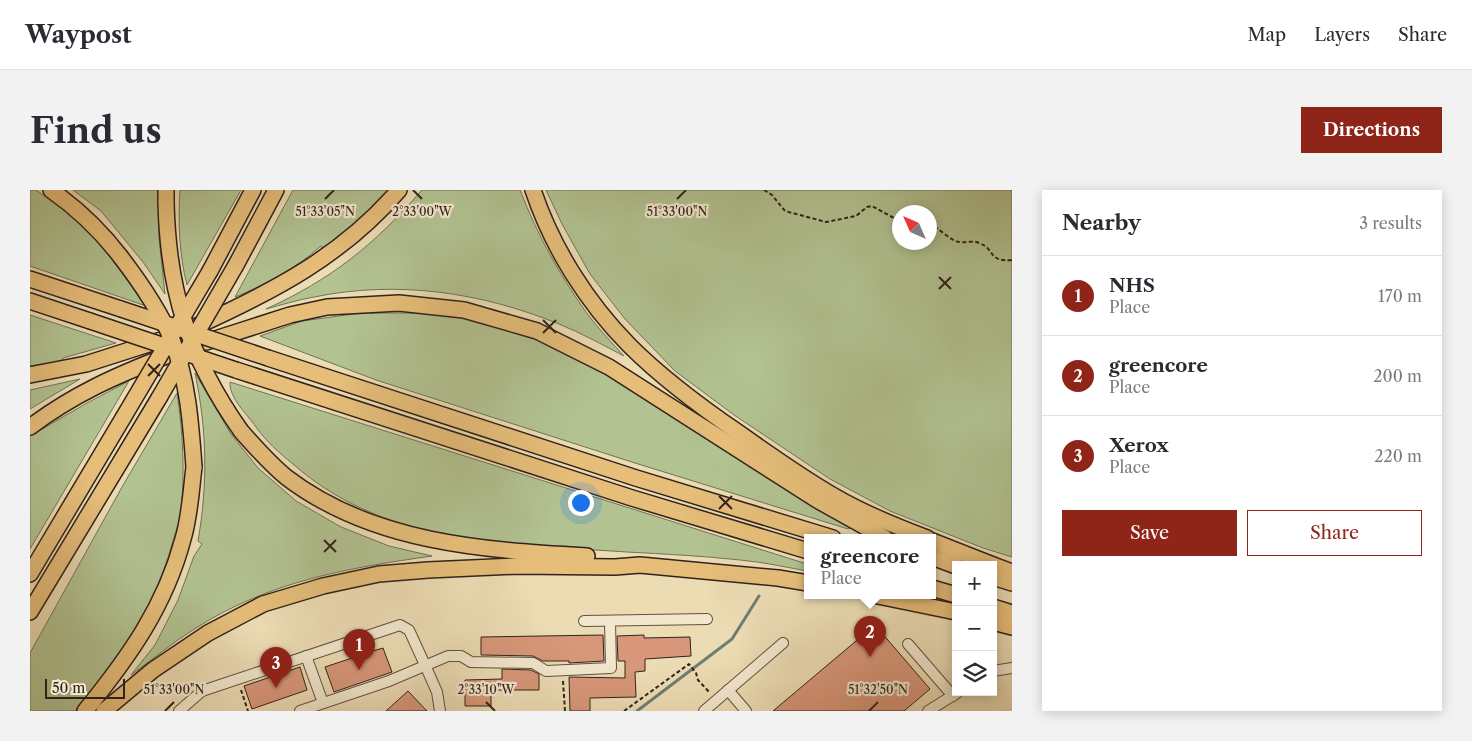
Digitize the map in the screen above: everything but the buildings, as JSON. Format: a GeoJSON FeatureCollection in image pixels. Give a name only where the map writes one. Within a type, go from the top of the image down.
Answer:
{"type":"FeatureCollection","features":[{"type":"Feature","properties":{"kind":"highway"},"geometry":{"type":"LineString","coordinates":[[51,190],[71,204],[101,231],[146,291],[172,340],[187,397],[191,421],[194,467],[190,506],[184,539],[173,573],[152,618],[136,645],[85,711]]}},
{"type":"Feature","properties":{"kind":"highway"},"geometry":{"type":"LineString","coordinates":[[30,574],[210,271],[253,190]]}},
{"type":"Feature","properties":{"kind":"highway"},"geometry":{"type":"LineString","coordinates":[[30,612],[159,398],[236,265],[276,190]]}},
{"type":"Feature","properties":{"kind":"highway"},"geometry":{"type":"LineString","coordinates":[[30,374],[86,364],[176,335],[255,300],[331,253],[379,212],[399,190]]}},
{"type":"Feature","properties":{"kind":"highway"},"geometry":{"type":"LineString","coordinates":[[533,190],[539,209],[563,258],[593,303],[630,346],[694,402],[768,454],[835,496],[895,526],[916,534]]}},
{"type":"Feature","properties":{"kind":"highway"},"geometry":{"type":"LineString","coordinates":[[166,196],[169,256],[174,284],[188,333],[222,404],[241,431],[263,456],[286,476],[316,498],[352,516],[402,533],[456,545],[507,551],[615,558],[640,565]]}},
{"type":"Feature","properties":{"kind":"highway"},"geometry":{"type":"LineString","coordinates":[[30,279],[626,475],[821,534]]}},
{"type":"Feature","properties":{"kind":"highway"},"geometry":{"type":"LineString","coordinates":[[30,301],[236,370],[632,498],[804,549]]}},
{"type":"Feature","properties":{"kind":"highway"},"geometry":{"type":"LineString","coordinates":[[30,427],[57,407],[110,379],[181,350],[290,315],[327,307],[399,303],[464,310],[537,331],[609,367],[817,500],[879,534]]}},
{"type":"Feature","properties":{"kind":"highway"},"geometry":{"type":"LineString","coordinates":[[848,517],[894,534]]}},
{"type":"Feature","properties":{"kind":"highway"},"geometry":{"type":"LineString","coordinates":[[936,543],[981,561]]}},
{"type":"Feature","properties":{"kind":"highway"},"geometry":{"type":"LineString","coordinates":[[936,549],[973,561]]}},
{"type":"Feature","properties":{"kind":"highway"},"geometry":{"type":"LineString","coordinates":[[936,558],[952,564]]}},
{"type":"Feature","properties":{"kind":"highway"},"geometry":{"type":"LineString","coordinates":[[104,711],[153,670],[208,633],[263,604],[323,586],[379,574],[518,566],[615,567],[640,565],[778,578],[804,582]]}},
{"type":"Feature","properties":{"kind":"highway"},"geometry":{"type":"LineString","coordinates":[[997,567],[1012,572]]}},
{"type":"Feature","properties":{"kind":"highway"},"geometry":{"type":"LineString","coordinates":[[936,569],[952,574]]}},
{"type":"Feature","properties":{"kind":"highway"},"geometry":{"type":"LineString","coordinates":[[997,578],[1012,583]]}},
{"type":"Feature","properties":{"kind":"highway"},"geometry":{"type":"LineString","coordinates":[[997,587],[1012,591]]}},
{"type":"Feature","properties":{"kind":"highway"},"geometry":{"type":"LineString","coordinates":[[936,589],[952,594]]}},
{"type":"Feature","properties":{"kind":"highway"},"geometry":{"type":"LineString","coordinates":[[893,599],[952,611]]}},
{"type":"Feature","properties":{"kind":"highway"},"geometry":{"type":"LineString","coordinates":[[997,608],[1012,612]]}},
{"type":"Feature","properties":{"kind":"highway"},"geometry":{"type":"LineString","coordinates":[[997,623],[1012,627]]}},
{"type":"Feature","properties":{"kind":"lane"},"geometry":{"type":"LineString","coordinates":[[584,621],[707,620]]}},
{"type":"Feature","properties":{"kind":"lane"},"geometry":{"type":"LineString","coordinates":[[300,711],[389,682],[448,656],[461,656],[471,662],[533,663],[546,671],[611,668],[610,621]]}},
{"type":"Feature","properties":{"kind":"lane"},"geometry":{"type":"LineString","coordinates":[[179,711],[202,691],[400,625],[409,630],[437,692],[440,711]]}},
{"type":"Feature","properties":{"kind":"lane"},"geometry":{"type":"LineString","coordinates":[[704,711],[784,643]]}},
{"type":"Feature","properties":{"kind":"lane"},"geometry":{"type":"LineString","coordinates":[[908,644],[952,690]]}},
{"type":"Feature","properties":{"kind":"lane"},"geometry":{"type":"LineString","coordinates":[[306,656],[323,703]]}},
{"type":"Feature","properties":{"kind":"lane"},"geometry":{"type":"LineString","coordinates":[[997,670],[1012,668]]}},
{"type":"Feature","properties":{"kind":"lane"},"geometry":{"type":"LineString","coordinates":[[728,690],[746,711]]}},
{"type":"Feature","properties":{"kind":"lane"},"geometry":{"type":"LineString","coordinates":[[928,711],[953,696]]}},
{"type":"Feature","properties":{"kind":"path"},"geometry":{"type":"LineString","coordinates":[[764,190],[772,195],[785,211],[826,222],[856,216],[867,207],[872,206],[892,217]]}},
{"type":"Feature","properties":{"kind":"path"},"geometry":{"type":"LineString","coordinates":[[937,227],[958,242],[979,243],[996,259],[1003,261],[1012,260]]}},
{"type":"Feature","properties":{"kind":"path"},"geometry":{"type":"LineString","coordinates":[[624,711],[689,664],[696,673],[698,680],[716,700]]}},
{"type":"Feature","properties":{"kind":"path"},"geometry":{"type":"LineString","coordinates":[[563,670],[565,711]]}},
{"type":"Feature","properties":{"kind":"path"},"geometry":{"type":"LineString","coordinates":[[237,679],[248,711]]}},
{"type":"Feature","properties":{"kind":"green space"},"geometry":{"type":"Polygon","coordinates":[[[30,190],[39,192],[69,214],[97,239],[146,306],[30,266],[30,190]]]}},
{"type":"Feature","properties":{"kind":"green space"},"geometry":{"type":"Polygon","coordinates":[[[73,190],[159,190],[159,238],[165,294],[143,262],[101,211],[73,190]]]}},
{"type":"Feature","properties":{"kind":"green space"},"geometry":{"type":"Polygon","coordinates":[[[180,190],[241,190],[187,285],[182,262],[180,238],[180,190]]]}},
{"type":"Feature","properties":{"kind":"green space"},"geometry":{"type":"Polygon","coordinates":[[[293,190],[391,190],[371,211],[323,251],[321,246],[301,262],[280,275],[235,297],[293,190]]]}},
{"type":"Feature","properties":{"kind":"green space"},"geometry":{"type":"Polygon","coordinates":[[[422,190],[520,190],[541,238],[576,298],[590,318],[624,356],[592,339],[529,313],[469,297],[438,292],[377,290],[345,292],[308,298],[266,309],[290,298],[332,273],[351,259],[387,228],[422,190]]]}},
{"type":"Feature","properties":{"kind":"green space"},"geometry":{"type":"Polygon","coordinates":[[[546,190],[1012,190],[1012,557],[983,548],[890,511],[830,479],[734,415],[675,371],[625,319],[590,274],[562,224],[546,190]]]}},
{"type":"Feature","properties":{"kind":"green space"},"geometry":{"type":"Polygon","coordinates":[[[361,313],[417,313],[478,320],[518,331],[566,350],[637,389],[853,527],[848,529],[376,380],[260,336],[302,321],[361,313]]]}},
{"type":"Feature","properties":{"kind":"green space"},"geometry":{"type":"Polygon","coordinates":[[[30,315],[116,343],[63,358],[62,361],[30,366],[30,315]]]}},
{"type":"Feature","properties":{"kind":"green space"},"geometry":{"type":"Polygon","coordinates":[[[195,373],[231,434],[258,468],[296,501],[341,527],[389,546],[432,556],[370,566],[310,579],[252,599],[196,628],[131,675],[155,645],[178,600],[194,556],[202,544],[198,541],[205,477],[205,457],[202,415],[195,373]]]}},
{"type":"Feature","properties":{"kind":"green space"},"geometry":{"type":"Polygon","coordinates":[[[80,379],[30,409],[30,390],[80,379]]]}},
{"type":"Feature","properties":{"kind":"green space"},"geometry":{"type":"Polygon","coordinates":[[[129,381],[30,549],[30,436],[129,381]]]}},
{"type":"Feature","properties":{"kind":"green space"},"geometry":{"type":"Polygon","coordinates":[[[230,382],[804,563],[804,570],[757,562],[684,555],[494,542],[451,536],[409,526],[368,511],[329,491],[288,460],[273,447],[239,406],[230,388],[230,382]]]}},
{"type":"Feature","properties":{"kind":"green space"},"geometry":{"type":"Polygon","coordinates":[[[177,393],[183,452],[181,511],[178,526],[156,588],[120,652],[75,711],[30,711],[30,653],[122,487],[177,393]]]}},
{"type":"Feature","properties":{"kind":"waterway"},"geometry":{"type":"LineString","coordinates":[[637,711],[732,639],[759,596]]}},
{"type":"Feature","properties":{"kind":"place","name":"greencore"},"geometry":{"type":"Point","coordinates":[870,657]}},
{"type":"Feature","properties":{"kind":"place","name":"NHS"},"geometry":{"type":"Point","coordinates":[359,670]}},
{"type":"Feature","properties":{"kind":"place","name":"Xerox"},"geometry":{"type":"Point","coordinates":[276,688]}}]}
